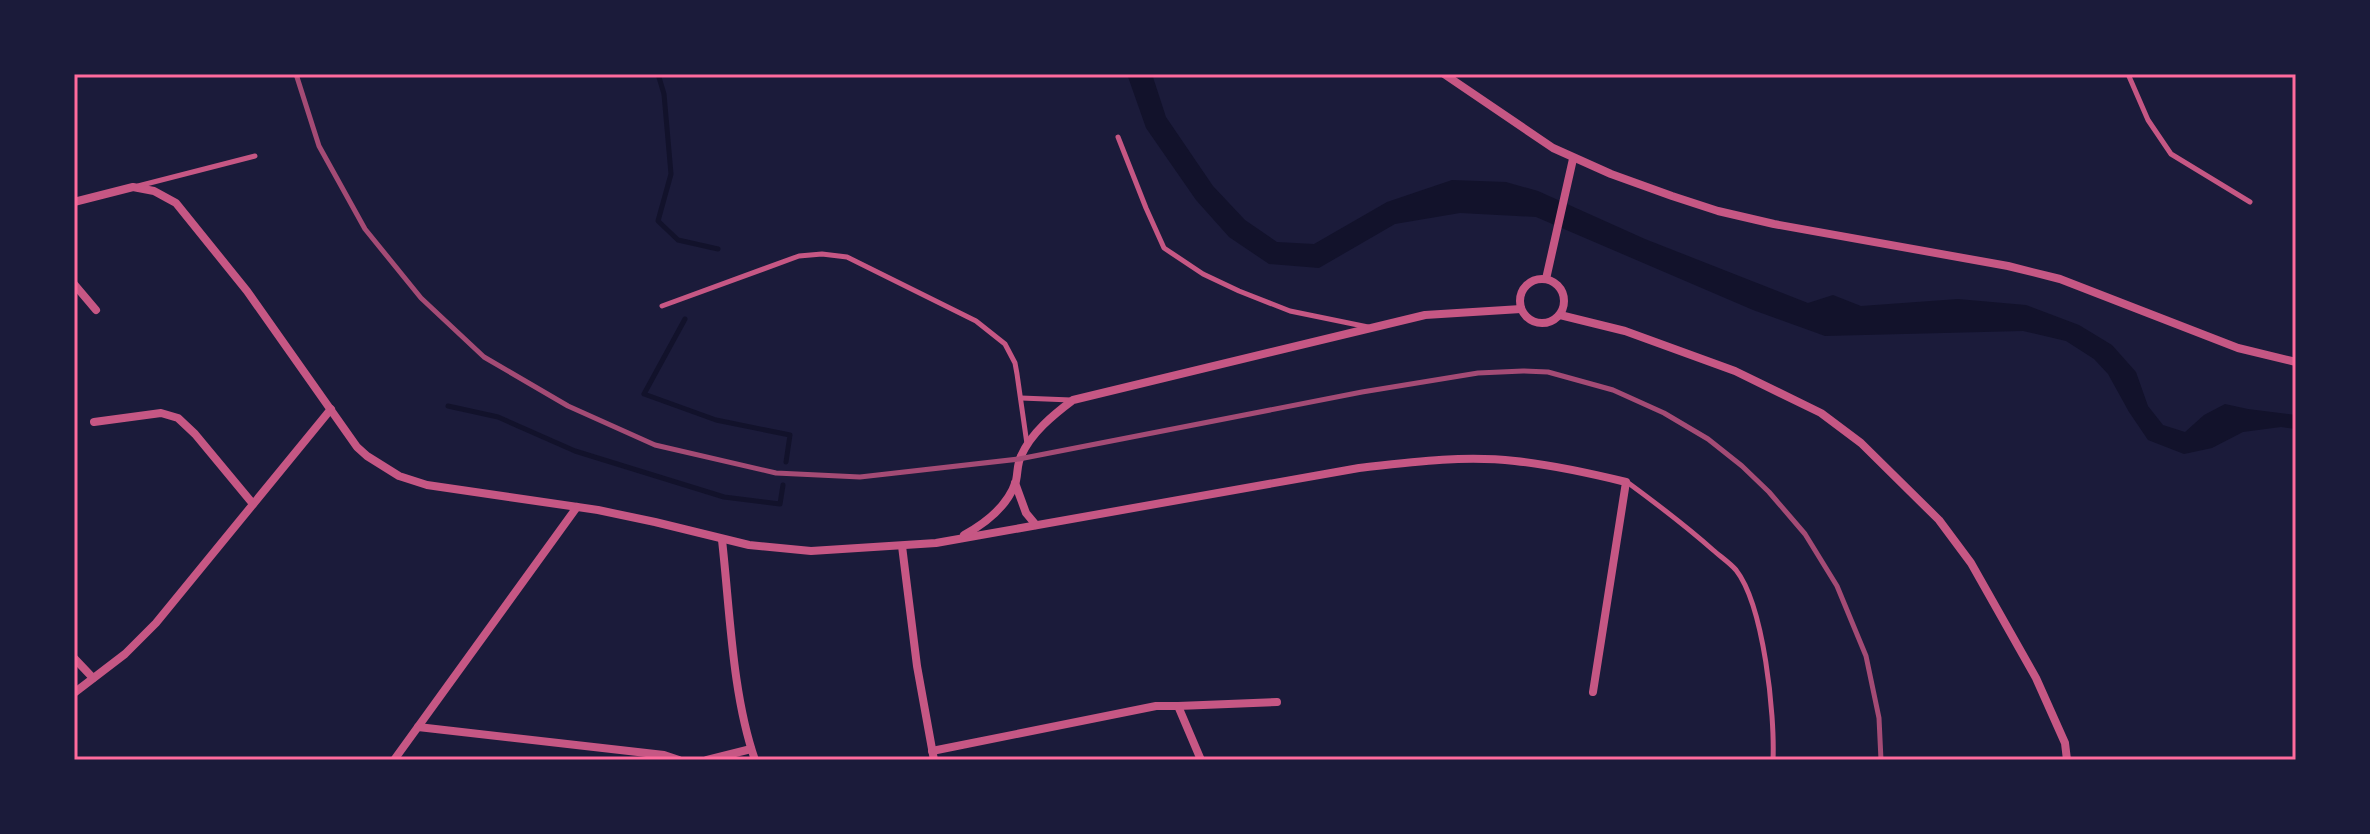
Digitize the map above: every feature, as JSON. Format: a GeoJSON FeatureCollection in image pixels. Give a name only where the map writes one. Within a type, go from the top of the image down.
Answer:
{"type":"FeatureCollection","features":[{"type":"Feature","properties":{"kind":"street"},"geometry":{"type":"LineString","coordinates":[[1448,75],[1553,148],[1573,159],[1660,192],[1746,218],[2008,266],[2060,279],[2238,348],[2296,362]]}},
{"type":"Feature","properties":{"kind":"street"},"geometry":{"type":"LineString","coordinates":[[1546,279],[1573,159]]}},
{"type":"Feature","properties":{"kind":"street"},"geometry":{"type":"LineString","coordinates":[[74,202],[133,187],[165,196],[187,215],[272,325],[357,447],[399,476],[427,485],[655,522],[722,540],[811,551],[902,546],[1359,468],[1422,461],[1514,461],[1626,482],[1593,692]]}},
{"type":"Feature","properties":{"kind":"street"},"geometry":{"type":"LineString","coordinates":[[1546,279],[1555,282],[1561,289],[1564,307],[1553,321],[1534,323],[1526,317],[1519,300],[1528,283],[1546,279]]}},
{"type":"Feature","properties":{"kind":"street"},"geometry":{"type":"LineString","coordinates":[[74,284],[96,310]]}},
{"type":"Feature","properties":{"kind":"street"},"geometry":{"type":"LineString","coordinates":[[960,538],[983,524],[1002,505],[1015,482],[1019,459],[1027,445],[1051,417],[1073,400],[1425,315],[1521,309]]}},
{"type":"Feature","properties":{"kind":"street"},"geometry":{"type":"LineString","coordinates":[[1560,315],[1625,331],[1735,371],[1810,407],[1861,443],[1939,520],[1971,563],[2036,678],[2065,743],[2067,760]]}},
{"type":"Feature","properties":{"kind":"street"},"geometry":{"type":"LineString","coordinates":[[74,693],[125,654],[156,623],[331,409]]}},
{"type":"Feature","properties":{"kind":"street"},"geometry":{"type":"LineString","coordinates":[[94,422],[161,413],[178,418],[253,504]]}},
{"type":"Feature","properties":{"kind":"street"},"geometry":{"type":"LineString","coordinates":[[1015,482],[1026,513],[1036,525]]}},
{"type":"Feature","properties":{"kind":"street"},"geometry":{"type":"LineString","coordinates":[[394,760],[577,507]]}},
{"type":"Feature","properties":{"kind":"street"},"geometry":{"type":"LineString","coordinates":[[722,540],[740,694],[755,760]]}},
{"type":"Feature","properties":{"kind":"street"},"geometry":{"type":"LineString","coordinates":[[902,546],[917,666],[933,755],[1156,706],[1277,702]]}},
{"type":"Feature","properties":{"kind":"street"},"geometry":{"type":"LineString","coordinates":[[74,658],[93,678]]}},
{"type":"Feature","properties":{"kind":"street"},"geometry":{"type":"LineString","coordinates":[[1178,706],[1201,760]]}},
{"type":"Feature","properties":{"kind":"street"},"geometry":{"type":"LineString","coordinates":[[418,727],[664,755],[679,760]]}},
{"type":"Feature","properties":{"kind":"street"},"geometry":{"type":"LineString","coordinates":[[707,760],[751,749]]}},
{"type":"Feature","properties":{"kind":"lane"},"geometry":{"type":"LineString","coordinates":[[2128,74],[2148,120],[2171,154],[2250,202]]}},
{"type":"Feature","properties":{"kind":"lane"},"geometry":{"type":"LineString","coordinates":[[1118,137],[1164,248],[1203,274],[1290,311],[1373,328]]}},
{"type":"Feature","properties":{"kind":"lane"},"geometry":{"type":"LineString","coordinates":[[133,187],[255,156]]}},
{"type":"Feature","properties":{"kind":"lane"},"geometry":{"type":"LineString","coordinates":[[662,306],[790,259],[822,254],[847,257],[987,327],[1005,344],[1015,363],[1027,445]]}},
{"type":"Feature","properties":{"kind":"lane"},"geometry":{"type":"LineString","coordinates":[[1021,398],[1073,400]]}},
{"type":"Feature","properties":{"kind":"lane"},"geometry":{"type":"LineString","coordinates":[[1626,482],[1683,523],[1736,570],[1748,593],[1763,652],[1774,728],[1773,760]]}},
{"type":"Feature","properties":{"kind":"shaded area"},"geometry":{"type":"Polygon","coordinates":[[[1127,74],[1152,74],[1166,117],[1213,186],[1245,220],[1277,242],[1314,244],[1387,202],[1452,180],[1506,182],[1538,191],[1645,239],[1808,303],[1833,295],[1861,306],[1958,299],[2026,305],[2079,325],[2112,345],[2136,372],[2148,406],[2163,425],[2185,432],[2204,415],[2225,404],[2296,415],[2296,429],[2281,427],[2243,432],[2212,448],[2184,454],[2148,440],[2108,374],[2094,359],[2066,341],[2023,331],[1825,336],[1753,310],[1536,217],[1460,213],[1395,224],[1319,268],[1269,264],[1229,237],[1196,200],[1146,128],[1127,74]]]}},
{"type":"Feature","properties":{"kind":"waterway"},"geometry":{"type":"LineString","coordinates":[[658,74],[664,94],[671,174],[658,221],[678,240],[718,249]]}},
{"type":"Feature","properties":{"kind":"waterway"},"geometry":{"type":"LineString","coordinates":[[685,319],[644,394],[716,420],[790,435],[786,462]]}},
{"type":"Feature","properties":{"kind":"waterway"},"geometry":{"type":"LineString","coordinates":[[448,406],[498,417],[575,451],[724,497],[780,504],[783,485]]}},
{"type":"Feature","properties":{"kind":"railway"},"geometry":{"type":"LineString","coordinates":[[296,74],[319,146],[365,229],[421,298],[484,357],[568,406],[655,445],[776,473],[860,477],[1019,459],[1362,392],[1478,373],[1548,372],[1613,390],[1664,413],[1708,439],[1769,492],[1805,534],[1837,586],[1866,656],[1879,718],[1881,760]]}}]}
